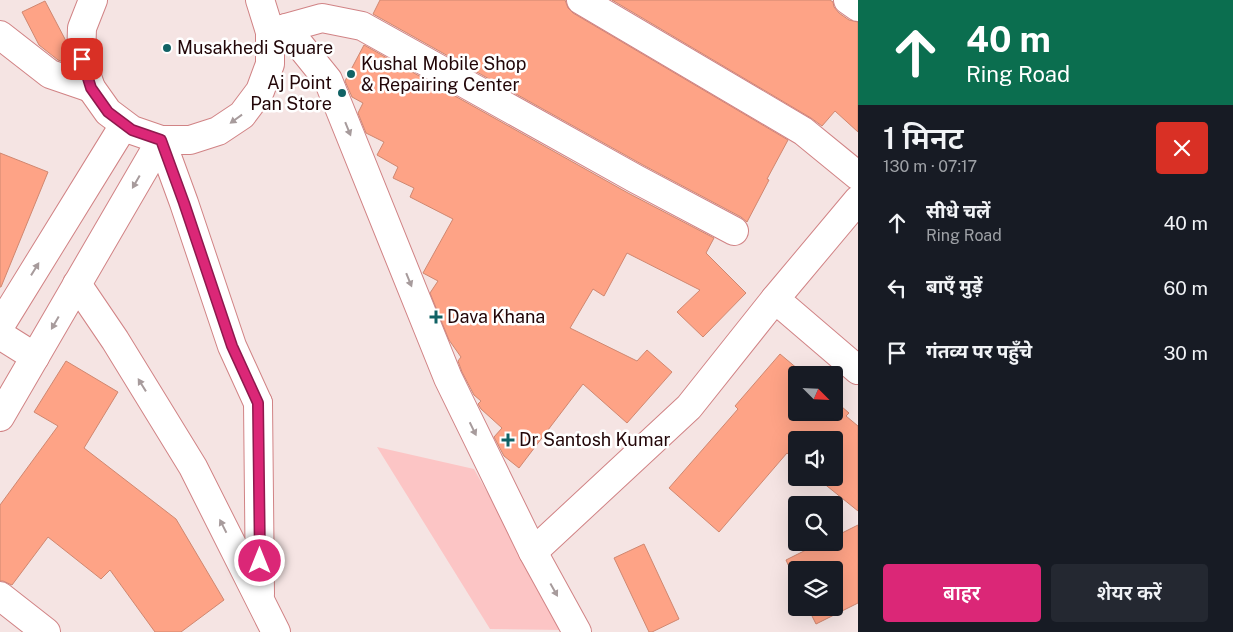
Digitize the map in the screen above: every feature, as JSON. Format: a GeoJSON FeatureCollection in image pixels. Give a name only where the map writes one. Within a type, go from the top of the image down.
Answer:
{"type":"FeatureCollection","features":[{"type":"Feature","properties":{"kind":"street"},"geometry":{"type":"LineString","coordinates":[[92,0],[82,28],[82,59],[91,88],[108,112],[132,130],[161,140],[190,140],[218,131],[242,115],[260,91],[270,64],[278,30]]}},
{"type":"Feature","properties":{"kind":"street"},"geometry":{"type":"LineString","coordinates":[[260,0],[278,30],[328,80],[448,378],[533,552],[577,632]]}},
{"type":"Feature","properties":{"kind":"street"},"geometry":{"type":"LineString","coordinates":[[581,0],[803,131],[858,176]]}},
{"type":"Feature","properties":{"kind":"street"},"geometry":{"type":"LineString","coordinates":[[848,0],[858,7]]}},
{"type":"Feature","properties":{"kind":"street"},"geometry":{"type":"LineString","coordinates":[[278,30],[322,18],[362,26],[636,179],[734,231]]}},
{"type":"Feature","properties":{"kind":"street"},"geometry":{"type":"LineString","coordinates":[[0,35],[50,74],[91,88]]}},
{"type":"Feature","properties":{"kind":"street"},"geometry":{"type":"LineString","coordinates":[[0,326],[124,124]]}},
{"type":"Feature","properties":{"kind":"street"},"geometry":{"type":"LineString","coordinates":[[0,417],[161,140]]}},
{"type":"Feature","properties":{"kind":"street"},"geometry":{"type":"LineString","coordinates":[[161,140],[232,346],[258,403],[260,600]]}},
{"type":"Feature","properties":{"kind":"street"},"geometry":{"type":"LineString","coordinates":[[533,552],[689,407],[774,299],[858,200]]}},
{"type":"Feature","properties":{"kind":"street"},"geometry":{"type":"LineString","coordinates":[[78,284],[115,340],[193,467],[276,632]]}},
{"type":"Feature","properties":{"kind":"street"},"geometry":{"type":"LineString","coordinates":[[774,299],[858,370]]}},
{"type":"Feature","properties":{"kind":"street"},"geometry":{"type":"LineString","coordinates":[[0,335],[35,357]]}},
{"type":"Feature","properties":{"kind":"street"},"geometry":{"type":"LineString","coordinates":[[0,596],[46,632]]}},
{"type":"Feature","properties":{"kind":"shaded area"},"geometry":{"type":"Polygon","coordinates":[[[377,447],[474,469],[565,630],[490,629],[377,447]]]}},
{"type":"Feature","properties":{"kind":"building"},"geometry":{"type":"Polygon","coordinates":[[[380,0],[565,0],[568,8],[573,13],[788,140],[747,222],[373,14],[380,0]]]}},
{"type":"Feature","properties":{"kind":"building"},"geometry":{"type":"Polygon","coordinates":[[[612,0],[830,0],[839,13],[849,20],[858,22],[858,132],[835,111],[822,126],[612,0]]]}},
{"type":"Feature","properties":{"kind":"building"},"geometry":{"type":"Polygon","coordinates":[[[45,1],[66,41],[66,61],[64,62],[58,60],[39,45],[22,12],[45,1]]]}},
{"type":"Feature","properties":{"kind":"building"},"geometry":{"type":"Polygon","coordinates":[[[364,45],[628,193],[714,238],[706,253],[746,293],[703,337],[677,312],[700,290],[627,253],[604,296],[593,289],[570,328],[637,361],[647,350],[672,372],[627,423],[583,384],[519,468],[504,456],[494,437],[502,428],[478,404],[481,401],[474,395],[462,372],[458,361],[461,357],[449,340],[430,293],[438,281],[423,273],[453,219],[410,197],[414,188],[393,178],[398,167],[377,155],[384,142],[366,133],[358,113],[363,103],[352,97],[345,81],[364,45]]]}},
{"type":"Feature","properties":{"kind":"building"},"geometry":{"type":"Polygon","coordinates":[[[0,153],[48,172],[1,287],[0,287],[0,153]]]}},
{"type":"Feature","properties":{"kind":"building"},"geometry":{"type":"Polygon","coordinates":[[[780,354],[794,366],[788,366],[788,421],[843,421],[843,408],[849,413],[846,416],[858,426],[858,511],[843,499],[843,496],[839,496],[827,486],[843,486],[843,431],[788,431],[788,454],[719,532],[669,488],[738,409],[735,406],[780,354]]]}},
{"type":"Feature","properties":{"kind":"building"},"geometry":{"type":"Polygon","coordinates":[[[66,361],[118,392],[84,448],[176,519],[224,600],[181,632],[155,632],[110,570],[101,579],[48,537],[12,585],[0,581],[0,505],[58,426],[34,412],[66,361]]]}},
{"type":"Feature","properties":{"kind":"building"},"geometry":{"type":"Polygon","coordinates":[[[858,525],[858,603],[843,610],[843,561],[788,561],[788,564],[786,560],[804,551],[843,551],[843,532],[858,525]]]}},
{"type":"Feature","properties":{"kind":"building"},"geometry":{"type":"Polygon","coordinates":[[[644,544],[679,619],[652,632],[649,632],[614,558],[644,544]]]}},
{"type":"Feature","properties":{"kind":"building"},"geometry":{"type":"Polygon","coordinates":[[[812,616],[832,616],[816,624],[812,616]]]}},
{"type":"Feature","properties":{"kind":"place","name":"Musakhedi Square"},"geometry":{"type":"Point","coordinates":[167,48]}},
{"type":"Feature","properties":{"kind":"place","name":"Kushal Mobile Shop & Repairing Center"},"geometry":{"type":"Point","coordinates":[351,74]}},
{"type":"Feature","properties":{"kind":"place","name":"Aj Point Pan Store"},"geometry":{"type":"Point","coordinates":[342,93]}},
{"type":"Feature","properties":{"kind":"place","name":"Dava Khana"},"geometry":{"type":"Point","coordinates":[436,317]}},
{"type":"Feature","properties":{"kind":"place","name":"Dr Santosh Kumar"},"geometry":{"type":"Point","coordinates":[508,440]}},
{"type":"Feature","properties":{"kind":"route"},"geometry":{"type":"LineString","coordinates":[[82,59],[91,88],[108,112],[132,130],[161,140],[232,346],[258,403],[260,561]]}}]}
